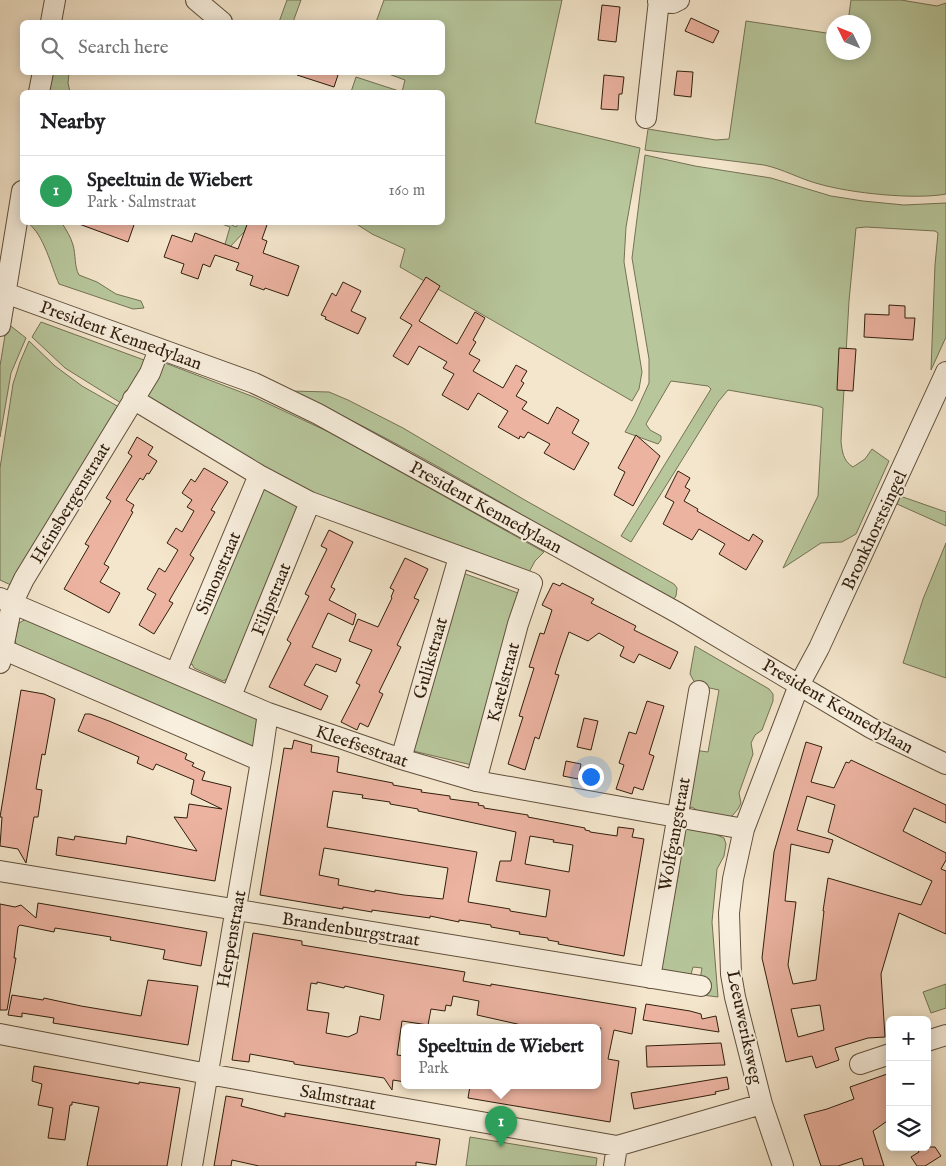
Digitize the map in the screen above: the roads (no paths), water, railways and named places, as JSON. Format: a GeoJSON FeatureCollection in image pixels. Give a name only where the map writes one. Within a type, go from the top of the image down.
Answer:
{"type":"FeatureCollection","features":[{"type":"Feature","properties":{"kind":"street"},"geometry":{"type":"LineString","coordinates":[[51,20],[55,0]]}},
{"type":"Feature","properties":{"kind":"street"},"geometry":{"type":"LineString","coordinates":[[196,0],[220,20]]}},
{"type":"Feature","properties":{"kind":"street"},"geometry":{"type":"LineString","coordinates":[[646,118],[658,1],[673,3],[679,0]]}},
{"type":"Feature","properties":{"kind":"street"},"geometry":{"type":"LineString","coordinates":[[39,90],[42,75]]}},
{"type":"Feature","properties":{"kind":"street"},"geometry":{"type":"LineString","coordinates":[[0,326],[3,292],[20,202]]}},
{"type":"Feature","properties":{"kind":"street","name":"President Kennedylaan"},"geometry":{"type":"LineString","coordinates":[[3,292],[254,383],[318,414],[678,613],[870,728],[946,764]]}},
{"type":"Feature","properties":{"kind":"street","name":"Heinsbergenstraat"},"geometry":{"type":"LineString","coordinates":[[1,656],[6,601],[24,579],[150,373],[159,349]]}},
{"type":"Feature","properties":{"kind":"street","name":"Bronkhorstsingel"},"geometry":{"type":"LineString","coordinates":[[799,685],[824,639],[946,372]]}},
{"type":"Feature","properties":{"kind":"street"},"geometry":{"type":"LineString","coordinates":[[134,399],[259,475],[310,502],[459,557]]}},
{"type":"Feature","properties":{"kind":"street","name":"Simonstraat"},"geometry":{"type":"LineString","coordinates":[[176,672],[259,475]]}},
{"type":"Feature","properties":{"kind":"street","name":"Filipstraat"},"geometry":{"type":"LineString","coordinates":[[231,696],[310,502]]}},
{"type":"Feature","properties":{"kind":"street","name":"Karelstraat"},"geometry":{"type":"LineString","coordinates":[[459,557],[532,583],[518,624],[476,781]]}},
{"type":"Feature","properties":{"kind":"street","name":"Gulikstraat"},"geometry":{"type":"LineString","coordinates":[[401,760],[459,557]]}},
{"type":"Feature","properties":{"kind":"street","name":"Kleefsestraat"},"geometry":{"type":"LineString","coordinates":[[6,601],[268,712],[401,760],[476,781],[744,829]]}},
{"type":"Feature","properties":{"kind":"street"},"geometry":{"type":"LineString","coordinates":[[1,656],[262,761]]}},
{"type":"Feature","properties":{"kind":"street","name":"Leeuweriksweg"},"geometry":{"type":"LineString","coordinates":[[783,1166],[762,1104],[735,996],[729,913],[733,879],[744,829],[799,685]]}},
{"type":"Feature","properties":{"kind":"street","name":"Wolfgangstraat"},"geometry":{"type":"LineString","coordinates":[[650,978],[700,690]]}},
{"type":"Feature","properties":{"kind":"street","name":"Herpenstraat"},"geometry":{"type":"LineString","coordinates":[[192,1166],[262,761],[268,712]]}},
{"type":"Feature","properties":{"kind":"street","name":"Brandenburgstraat"},"geometry":{"type":"LineString","coordinates":[[0,871],[702,986]]}},
{"type":"Feature","properties":{"kind":"street","name":"Salmstraat"},"geometry":{"type":"LineString","coordinates":[[0,1034],[208,1074],[617,1146],[762,1104]]}},
{"type":"Feature","properties":{"kind":"street"},"geometry":{"type":"LineString","coordinates":[[931,1040],[946,1035]]}},
{"type":"Feature","properties":{"kind":"street"},"geometry":{"type":"LineString","coordinates":[[860,1064],[886,1055]]}},
{"type":"Feature","properties":{"kind":"street"},"geometry":{"type":"LineString","coordinates":[[614,1166],[617,1146]]}},
{"type":"Feature","properties":{"kind":"place","name":"Speeltuin de Wiebert"},"geometry":{"type":"Point","coordinates":[501,1147]}}]}
